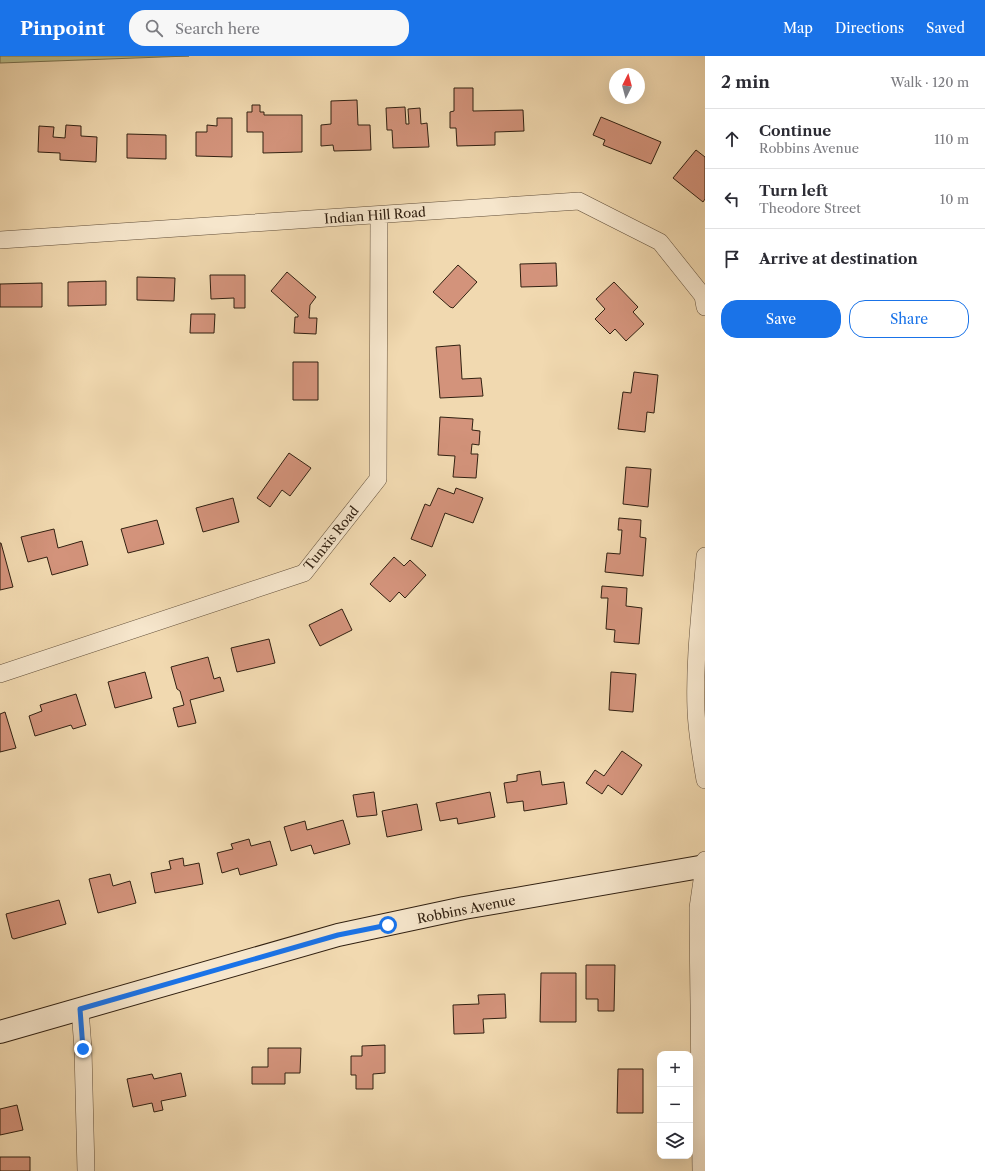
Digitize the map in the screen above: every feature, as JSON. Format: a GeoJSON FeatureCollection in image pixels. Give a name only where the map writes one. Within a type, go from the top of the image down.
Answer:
{"type":"FeatureCollection","features":[{"type":"Feature","properties":{"kind":"main road","name":"Robbins Avenue"},"geometry":{"type":"LineString","coordinates":[[0,1032],[338,935],[464,908],[705,864]]}},
{"type":"Feature","properties":{"kind":"street","name":"Indian Hill Road"},"geometry":{"type":"LineString","coordinates":[[0,240],[579,201],[660,242],[703,296],[705,308]]}},
{"type":"Feature","properties":{"kind":"street","name":"Tunxis Road"},"geometry":{"type":"LineString","coordinates":[[0,674],[304,573],[378,479],[379,215]]}},
{"type":"Feature","properties":{"kind":"street"},"geometry":{"type":"LineString","coordinates":[[705,556],[695,690],[696,712],[705,780]]}},
{"type":"Feature","properties":{"kind":"street"},"geometry":{"type":"LineString","coordinates":[[701,1171],[698,908],[705,864]]}},
{"type":"Feature","properties":{"kind":"street"},"geometry":{"type":"LineString","coordinates":[[80,1009],[83,1049],[86,1171]]}},
{"type":"Feature","properties":{"kind":"green space"},"geometry":{"type":"Polygon","coordinates":[[[0,56],[189,56],[0,63],[0,56]]]}},
{"type":"Feature","properties":{"kind":"building"},"geometry":{"type":"Polygon","coordinates":[[[454,88],[473,88],[473,111],[523,110],[524,131],[495,132],[495,145],[457,146],[456,128],[450,128],[450,112],[454,111],[454,88]]]}},
{"type":"Feature","properties":{"kind":"building"},"geometry":{"type":"Polygon","coordinates":[[[357,100],[358,125],[370,125],[371,150],[334,151],[333,145],[321,146],[321,125],[331,124],[331,101],[357,100]]]}},
{"type":"Feature","properties":{"kind":"building"},"geometry":{"type":"Polygon","coordinates":[[[252,105],[260,105],[260,112],[264,112],[264,115],[302,115],[302,152],[263,153],[263,132],[247,132],[247,112],[252,112],[252,105]]]}},
{"type":"Feature","properties":{"kind":"building"},"geometry":{"type":"Polygon","coordinates":[[[405,107],[406,124],[409,124],[408,109],[420,108],[421,124],[427,123],[429,147],[393,148],[392,130],[387,130],[386,108],[405,107]]]}},
{"type":"Feature","properties":{"kind":"building"},"geometry":{"type":"Polygon","coordinates":[[[601,117],[661,142],[651,164],[603,145],[605,140],[593,135],[601,117]]]}},
{"type":"Feature","properties":{"kind":"building"},"geometry":{"type":"Polygon","coordinates":[[[217,118],[232,118],[232,157],[196,156],[196,132],[207,132],[207,125],[217,126],[217,118]]]}},
{"type":"Feature","properties":{"kind":"building"},"geometry":{"type":"Polygon","coordinates":[[[66,125],[81,126],[81,136],[97,137],[96,162],[60,160],[60,153],[38,152],[39,126],[54,127],[53,137],[65,138],[66,125]]]}},
{"type":"Feature","properties":{"kind":"building"},"geometry":{"type":"Polygon","coordinates":[[[127,134],[166,135],[166,159],[127,158],[127,134]]]}},
{"type":"Feature","properties":{"kind":"building"},"geometry":{"type":"Polygon","coordinates":[[[696,150],[705,157],[705,199],[703,202],[673,178],[696,150]]]}},
{"type":"Feature","properties":{"kind":"building"},"geometry":{"type":"Polygon","coordinates":[[[556,263],[557,286],[521,287],[520,264],[556,263]]]}},
{"type":"Feature","properties":{"kind":"building"},"geometry":{"type":"Polygon","coordinates":[[[458,265],[477,282],[453,308],[433,292],[458,265]]]}},
{"type":"Feature","properties":{"kind":"building"},"geometry":{"type":"Polygon","coordinates":[[[287,272],[316,297],[310,305],[309,318],[317,318],[316,334],[294,333],[295,317],[298,317],[298,315],[271,291],[287,272]]]}},
{"type":"Feature","properties":{"kind":"building"},"geometry":{"type":"Polygon","coordinates":[[[210,275],[245,275],[245,308],[234,308],[234,298],[211,299],[210,275]]]}},
{"type":"Feature","properties":{"kind":"building"},"geometry":{"type":"Polygon","coordinates":[[[137,277],[175,278],[174,301],[137,300],[137,277]]]}},
{"type":"Feature","properties":{"kind":"building"},"geometry":{"type":"Polygon","coordinates":[[[106,281],[106,305],[68,306],[68,282],[106,281]]]}},
{"type":"Feature","properties":{"kind":"building"},"geometry":{"type":"Polygon","coordinates":[[[614,282],[638,307],[633,312],[644,324],[626,341],[615,329],[610,334],[595,319],[605,309],[596,299],[614,282]]]}},
{"type":"Feature","properties":{"kind":"building"},"geometry":{"type":"Polygon","coordinates":[[[42,283],[42,307],[0,307],[0,284],[42,283]]]}},
{"type":"Feature","properties":{"kind":"building"},"geometry":{"type":"Polygon","coordinates":[[[191,314],[215,314],[214,333],[190,333],[191,314]]]}},
{"type":"Feature","properties":{"kind":"building"},"geometry":{"type":"Polygon","coordinates":[[[460,345],[462,379],[481,378],[483,396],[440,398],[436,347],[460,345]]]}},
{"type":"Feature","properties":{"kind":"building"},"geometry":{"type":"Polygon","coordinates":[[[293,362],[318,362],[318,400],[293,400],[293,362]]]}},
{"type":"Feature","properties":{"kind":"building"},"geometry":{"type":"Polygon","coordinates":[[[634,372],[658,375],[654,413],[647,412],[645,432],[618,429],[623,392],[631,393],[634,372]]]}},
{"type":"Feature","properties":{"kind":"building"},"geometry":{"type":"Polygon","coordinates":[[[440,417],[473,419],[472,430],[480,431],[479,445],[472,444],[471,454],[478,454],[476,478],[453,477],[455,456],[438,455],[440,417]]]}},
{"type":"Feature","properties":{"kind":"building"},"geometry":{"type":"Polygon","coordinates":[[[289,453],[311,468],[290,496],[282,490],[270,507],[257,498],[289,453]]]}},
{"type":"Feature","properties":{"kind":"building"},"geometry":{"type":"Polygon","coordinates":[[[626,467],[651,469],[648,507],[623,504],[626,467]]]}},
{"type":"Feature","properties":{"kind":"building"},"geometry":{"type":"Polygon","coordinates":[[[438,488],[454,494],[456,488],[483,498],[473,523],[445,513],[432,547],[411,539],[425,504],[430,506],[438,488]]]}},
{"type":"Feature","properties":{"kind":"building"},"geometry":{"type":"Polygon","coordinates":[[[233,498],[239,522],[203,532],[196,508],[233,498]]]}},
{"type":"Feature","properties":{"kind":"building"},"geometry":{"type":"Polygon","coordinates":[[[619,518],[641,520],[640,537],[646,538],[643,576],[605,572],[607,553],[620,554],[622,530],[618,530],[619,518]]]}},
{"type":"Feature","properties":{"kind":"building"},"geometry":{"type":"Polygon","coordinates":[[[157,520],[164,544],[128,553],[121,529],[157,520]]]}},
{"type":"Feature","properties":{"kind":"building"},"geometry":{"type":"Polygon","coordinates":[[[54,529],[58,548],[82,541],[88,565],[52,575],[47,557],[28,562],[21,537],[54,529]]]}},
{"type":"Feature","properties":{"kind":"building"},"geometry":{"type":"Polygon","coordinates":[[[0,543],[13,587],[0,590],[0,543]]]}},
{"type":"Feature","properties":{"kind":"building"},"geometry":{"type":"Polygon","coordinates":[[[394,557],[404,566],[410,560],[426,575],[405,598],[399,592],[390,602],[370,584],[394,557]]]}},
{"type":"Feature","properties":{"kind":"building"},"geometry":{"type":"Polygon","coordinates":[[[602,586],[627,588],[626,606],[642,608],[639,644],[614,642],[615,630],[606,629],[608,598],[601,598],[602,586]]]}},
{"type":"Feature","properties":{"kind":"building"},"geometry":{"type":"Polygon","coordinates":[[[342,609],[352,630],[320,646],[309,625],[342,609]]]}},
{"type":"Feature","properties":{"kind":"building"},"geometry":{"type":"Polygon","coordinates":[[[269,639],[275,663],[237,672],[231,648],[269,639]]]}},
{"type":"Feature","properties":{"kind":"building"},"geometry":{"type":"Polygon","coordinates":[[[208,657],[214,679],[220,677],[224,691],[190,700],[196,723],[178,727],[173,708],[184,705],[180,691],[177,689],[171,667],[208,657]]]}},
{"type":"Feature","properties":{"kind":"building"},"geometry":{"type":"Polygon","coordinates":[[[145,672],[152,698],[115,708],[108,682],[145,672]]]}},
{"type":"Feature","properties":{"kind":"building"},"geometry":{"type":"Polygon","coordinates":[[[611,672],[636,674],[633,712],[609,710],[611,672]]]}},
{"type":"Feature","properties":{"kind":"building"},"geometry":{"type":"Polygon","coordinates":[[[76,694],[86,725],[73,729],[71,725],[35,736],[29,716],[42,711],[40,705],[76,694]]]}},
{"type":"Feature","properties":{"kind":"building"},"geometry":{"type":"Polygon","coordinates":[[[5,712],[16,748],[0,752],[0,714],[5,712]]]}},
{"type":"Feature","properties":{"kind":"building"},"geometry":{"type":"Polygon","coordinates":[[[622,751],[642,765],[622,795],[608,785],[602,794],[586,783],[595,770],[604,776],[622,751]]]}},
{"type":"Feature","properties":{"kind":"building"},"geometry":{"type":"Polygon","coordinates":[[[540,771],[542,785],[564,782],[567,804],[524,811],[523,801],[507,803],[504,783],[517,781],[517,775],[540,771]]]}},
{"type":"Feature","properties":{"kind":"building"},"geometry":{"type":"Polygon","coordinates":[[[374,792],[377,815],[357,817],[353,795],[374,792]]]}},
{"type":"Feature","properties":{"kind":"building"},"geometry":{"type":"Polygon","coordinates":[[[490,792],[495,817],[458,824],[457,818],[440,821],[436,803],[490,792]]]}},
{"type":"Feature","properties":{"kind":"building"},"geometry":{"type":"Polygon","coordinates":[[[417,804],[422,830],[387,837],[382,811],[417,804]]]}},
{"type":"Feature","properties":{"kind":"building"},"geometry":{"type":"Polygon","coordinates":[[[343,820],[350,844],[314,854],[311,845],[291,851],[284,827],[305,821],[307,830],[343,820]]]}},
{"type":"Feature","properties":{"kind":"building"},"geometry":{"type":"Polygon","coordinates":[[[249,839],[251,846],[270,841],[277,865],[240,875],[238,868],[222,873],[217,853],[233,849],[231,844],[249,839]]]}},
{"type":"Feature","properties":{"kind":"building"},"geometry":{"type":"Polygon","coordinates":[[[183,858],[184,866],[199,863],[203,884],[155,893],[151,873],[171,869],[169,861],[183,858]]]}},
{"type":"Feature","properties":{"kind":"building"},"geometry":{"type":"Polygon","coordinates":[[[110,874],[113,886],[130,881],[136,903],[98,913],[89,879],[110,874]]]}},
{"type":"Feature","properties":{"kind":"building"},"geometry":{"type":"Polygon","coordinates":[[[59,900],[66,924],[14,939],[12,938],[6,914],[59,900]]]}},
{"type":"Feature","properties":{"kind":"building"},"geometry":{"type":"Polygon","coordinates":[[[586,965],[615,965],[614,1011],[598,1011],[598,999],[586,999],[586,965]]]}},
{"type":"Feature","properties":{"kind":"building"},"geometry":{"type":"Polygon","coordinates":[[[541,973],[576,973],[576,1022],[540,1022],[541,973]]]}},
{"type":"Feature","properties":{"kind":"building"},"geometry":{"type":"Polygon","coordinates":[[[505,994],[506,1018],[483,1019],[484,1033],[454,1034],[453,1005],[479,1004],[478,995],[505,994]]]}},
{"type":"Feature","properties":{"kind":"building"},"geometry":{"type":"Polygon","coordinates":[[[385,1045],[385,1073],[373,1074],[373,1089],[356,1089],[356,1075],[351,1075],[351,1056],[362,1056],[362,1046],[385,1045]]]}},
{"type":"Feature","properties":{"kind":"building"},"geometry":{"type":"Polygon","coordinates":[[[268,1048],[301,1048],[300,1073],[285,1073],[285,1084],[252,1084],[252,1067],[268,1067],[268,1048]]]}},
{"type":"Feature","properties":{"kind":"building"},"geometry":{"type":"Polygon","coordinates":[[[618,1069],[643,1069],[643,1113],[617,1113],[618,1069]]]}},
{"type":"Feature","properties":{"kind":"building"},"geometry":{"type":"Polygon","coordinates":[[[181,1073],[186,1096],[161,1101],[163,1110],[154,1112],[152,1103],[133,1107],[127,1079],[152,1074],[154,1079],[181,1073]]]}},
{"type":"Feature","properties":{"kind":"building"},"geometry":{"type":"Polygon","coordinates":[[[17,1105],[23,1130],[0,1135],[0,1109],[17,1105]]]}},
{"type":"Feature","properties":{"kind":"building"},"geometry":{"type":"Polygon","coordinates":[[[0,1157],[30,1157],[30,1171],[0,1171],[0,1157]]]}},
{"type":"Feature","properties":{"kind":"route"},"geometry":{"type":"LineString","coordinates":[[83,1049],[80,1009],[338,935],[388,925]]}}]}
